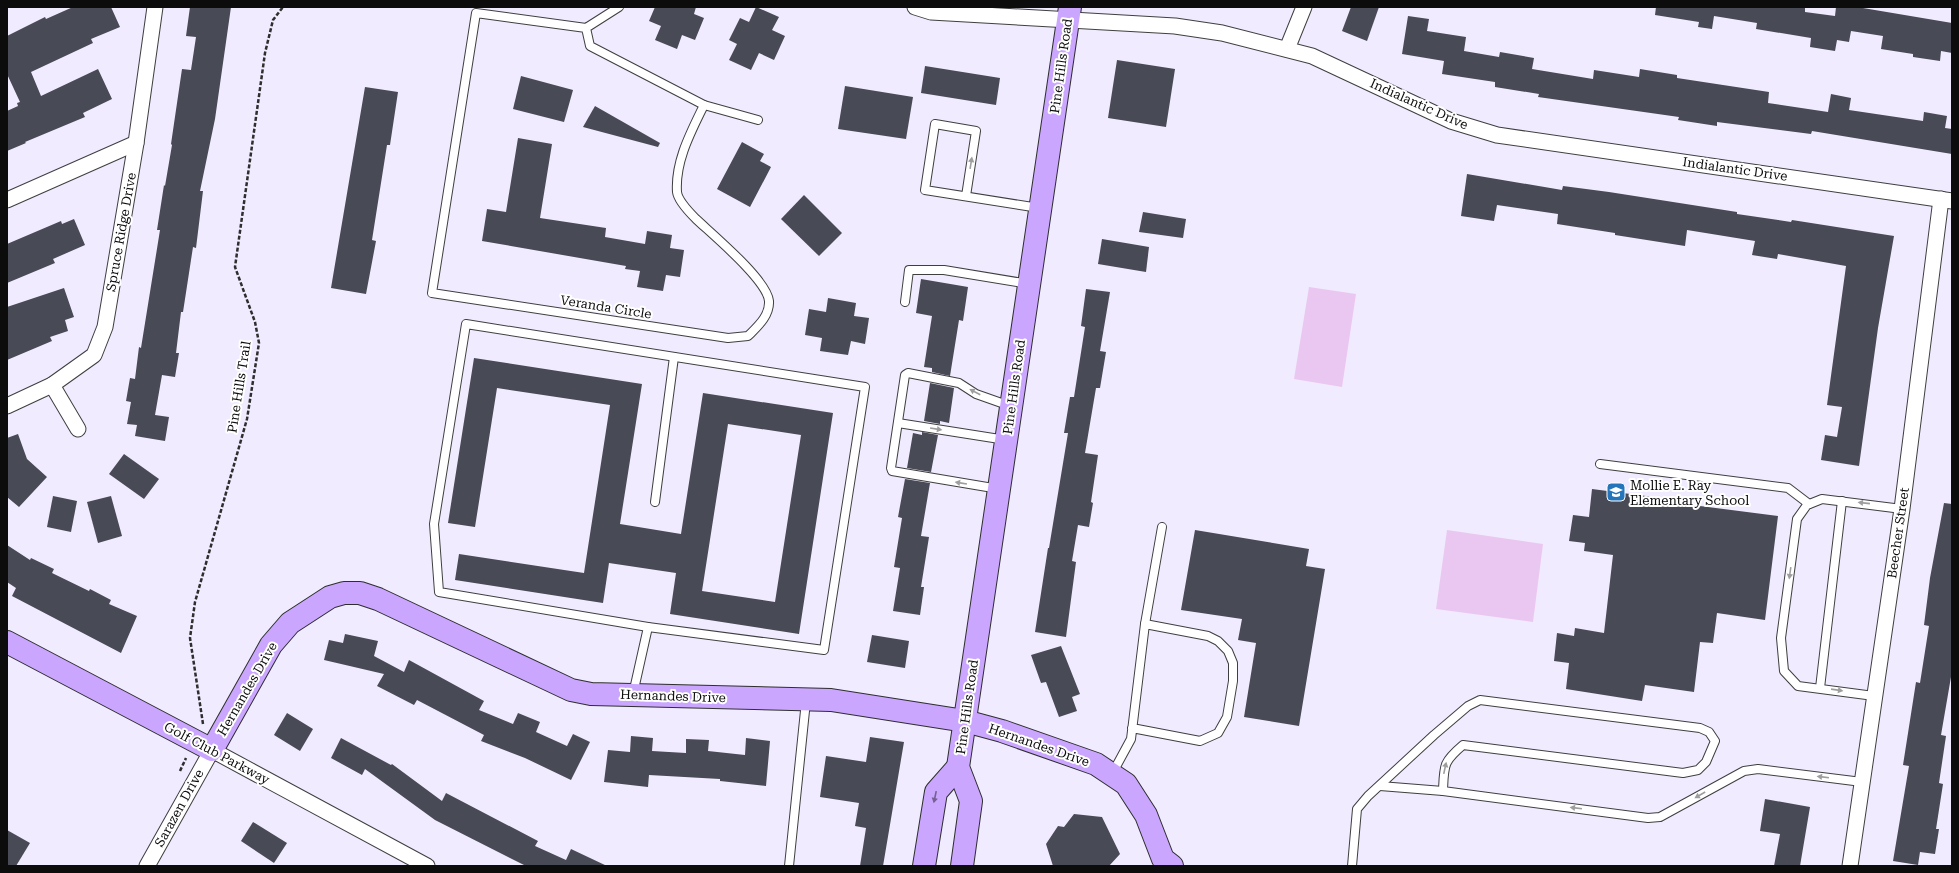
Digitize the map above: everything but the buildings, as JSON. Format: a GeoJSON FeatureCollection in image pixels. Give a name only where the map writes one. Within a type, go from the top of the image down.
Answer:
{"type":"FeatureCollection","features":[{"type":"Feature","properties":{"kind":"street","name":"Spruce Ridge Drive"},"geometry":{"type":"LineString","coordinates":[[7,406],[52,385],[94,355],[105,327],[136,143],[156,7]]}},
{"type":"Feature","properties":{"kind":"street","name":"Indialantic Drive"},"geometry":{"type":"LineString","coordinates":[[915,7],[931,12],[1069,13],[1203,29],[1287,48],[1325,62],[1451,121],[1497,134],[1947,200]]}},
{"type":"Feature","properties":{"kind":"street"},"geometry":{"type":"LineString","coordinates":[[1287,48],[1304,7]]}},
{"type":"Feature","properties":{"kind":"street","name":"Pine Hills Road"},"geometry":{"type":"LineString","coordinates":[[962,866],[971,801],[958,767],[1069,13]]}},
{"type":"Feature","properties":{"kind":"street"},"geometry":{"type":"LineString","coordinates":[[7,200],[136,143]]}},
{"type":"Feature","properties":{"kind":"street","name":"Beecher Street"},"geometry":{"type":"LineString","coordinates":[[1850,866],[1947,200]]}},
{"type":"Feature","properties":{"kind":"street"},"geometry":{"type":"LineString","coordinates":[[52,385],[78,429]]}},
{"type":"Feature","properties":{"kind":"street","name":"Hernandes Drive"},"geometry":{"type":"LineString","coordinates":[[212,750],[271,645],[290,623],[330,597],[344,593],[360,593],[378,599],[571,690],[591,694],[831,700],[965,721],[1002,731],[1096,764],[1126,784],[1146,815],[1163,859],[1172,866]]}},
{"type":"Feature","properties":{"kind":"street","name":"Golf Club Parkway"},"geometry":{"type":"LineString","coordinates":[[7,642],[427,866]]}},
{"type":"Feature","properties":{"kind":"street","name":"Sarazen Drive"},"geometry":{"type":"LineString","coordinates":[[147,866],[212,750]]}},
{"type":"Feature","properties":{"kind":"street","name":"Pine Hills Road"},"geometry":{"type":"LineString","coordinates":[[924,866],[936,792],[958,767]]}},
{"type":"Feature","properties":{"kind":"lane"},"geometry":{"type":"LineString","coordinates":[[619,7],[617,10],[586,28],[590,46],[704,105],[758,120]]}},
{"type":"Feature","properties":{"kind":"lane","name":"Veranda Circle"},"geometry":{"type":"LineString","coordinates":[[586,28],[476,10],[432,293],[728,338],[748,336],[763,322],[768,301],[759,280],[688,210],[677,194],[679,168],[684,147],[704,105]]}},
{"type":"Feature","properties":{"kind":"lane"},"geometry":{"type":"LineString","coordinates":[[966,196],[976,131],[935,124],[925,190],[1040,208]]}},
{"type":"Feature","properties":{"kind":"lane"},"geometry":{"type":"LineString","coordinates":[[905,302],[909,270],[944,270],[1029,284]]}},
{"type":"Feature","properties":{"kind":"lane"},"geometry":{"type":"LineString","coordinates":[[466,324],[866,387],[824,650],[648,627],[438,592],[434,524],[466,324]]}},
{"type":"Feature","properties":{"kind":"lane"},"geometry":{"type":"LineString","coordinates":[[655,502],[674,357]]}},
{"type":"Feature","properties":{"kind":"lane"},"geometry":{"type":"LineString","coordinates":[[999,489],[892,471],[891,468],[905,375],[908,373],[959,383],[976,394],[1011,406]]}},
{"type":"Feature","properties":{"kind":"lane"},"geometry":{"type":"LineString","coordinates":[[898,423],[1006,440]]}},
{"type":"Feature","properties":{"kind":"lane"},"geometry":{"type":"LineString","coordinates":[[1600,464],[1788,488],[1809,504]]}},
{"type":"Feature","properties":{"kind":"lane"},"geometry":{"type":"LineString","coordinates":[[1874,696],[1798,686],[1784,671],[1781,638],[1797,519],[1809,504],[1822,499],[1902,509]]}},
{"type":"Feature","properties":{"kind":"lane"},"geometry":{"type":"LineString","coordinates":[[1820,688],[1842,501]]}},
{"type":"Feature","properties":{"kind":"lane"},"geometry":{"type":"LineString","coordinates":[[1111,775],[1131,739],[1145,624],[1162,527]]}},
{"type":"Feature","properties":{"kind":"lane"},"geometry":{"type":"LineString","coordinates":[[1132,728],[1200,741],[1218,733],[1227,717],[1233,681],[1233,663],[1228,651],[1218,641],[1208,636],[1145,624]]}},
{"type":"Feature","properties":{"kind":"lane"},"geometry":{"type":"LineString","coordinates":[[633,694],[648,627]]}},
{"type":"Feature","properties":{"kind":"lane"},"geometry":{"type":"LineString","coordinates":[[789,866],[806,700]]}},
{"type":"Feature","properties":{"kind":"lane"},"geometry":{"type":"LineString","coordinates":[[1352,866],[1357,809],[1380,786],[1468,706],[1480,700],[1700,728],[1710,732],[1715,741],[1714,748],[1706,762],[1698,770],[1683,773],[1463,745],[1449,757],[1446,762],[1443,791]]}},
{"type":"Feature","properties":{"kind":"lane"},"geometry":{"type":"LineString","coordinates":[[1380,786],[1443,791],[1648,818],[1660,817],[1744,771],[1758,769],[1862,782]]}},
{"type":"Feature","properties":{"kind":"path","name":"Pine Hills Trail"},"geometry":{"type":"LineString","coordinates":[[203,724],[190,638],[195,602],[247,419],[259,343],[255,322],[234,267],[265,53],[273,20],[284,7]]}},
{"type":"Feature","properties":{"kind":"shaded area"},"geometry":{"type":"Polygon","coordinates":[[[1309,287],[1356,294],[1342,387],[1294,379],[1309,287]]]}},
{"type":"Feature","properties":{"kind":"shaded area"},"geometry":{"type":"Polygon","coordinates":[[[1447,530],[1543,544],[1533,622],[1436,609],[1447,530]]]}},
{"type":"Feature","properties":{"kind":"place","name":"Mollie E. Ray Elementary School"},"geometry":{"type":"Point","coordinates":[1616,492]}}]}
